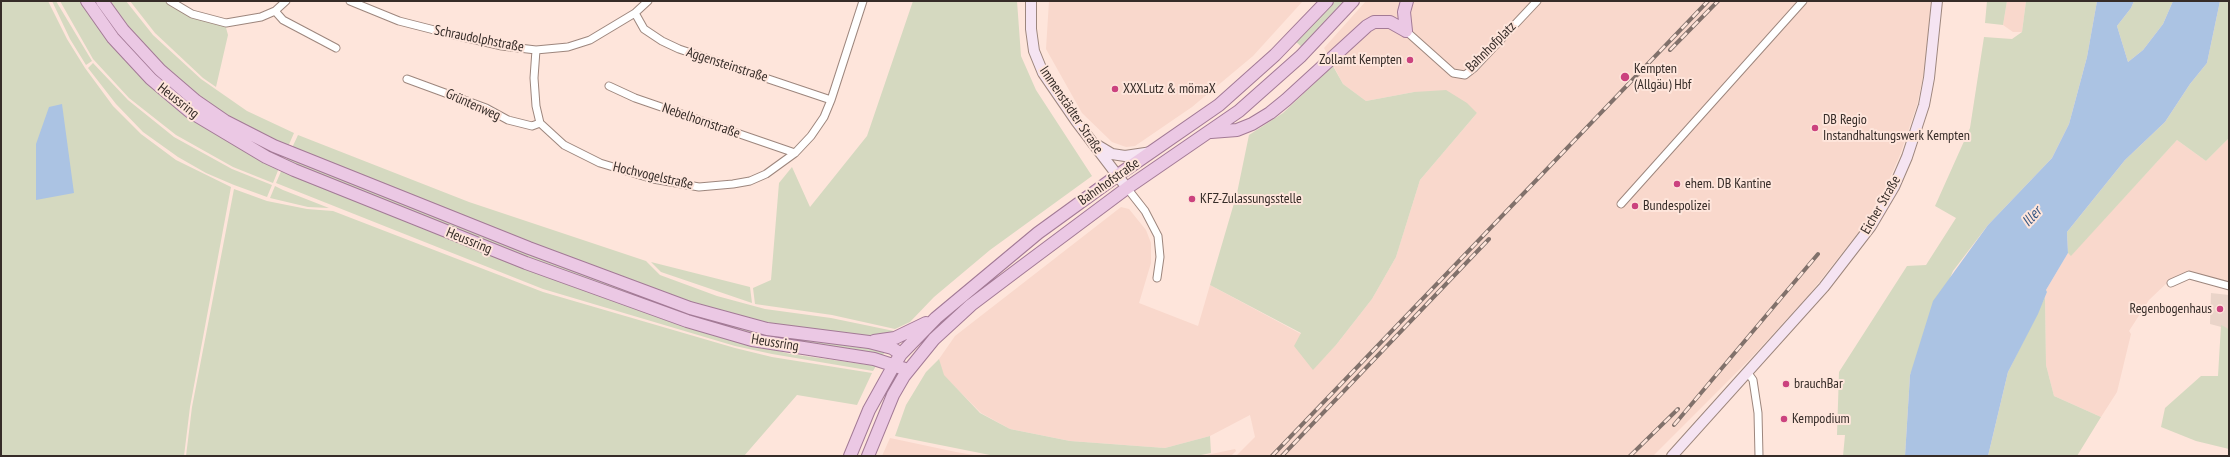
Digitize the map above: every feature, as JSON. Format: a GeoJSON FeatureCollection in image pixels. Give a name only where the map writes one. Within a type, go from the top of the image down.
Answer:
{"type":"FeatureCollection","features":[{"type":"Feature","properties":{"kind":"main road","name":"Heussring"},"geometry":{"type":"LineString","coordinates":[[87,1],[112,38],[151,79],[189,111],[260,153],[294,170],[526,263],[687,321],[752,340],[864,357],[908,370]]}},
{"type":"Feature","properties":{"kind":"main road","name":"Heussring"},"geometry":{"type":"LineString","coordinates":[[102,1],[123,30],[154,64],[196,101],[225,121],[274,146],[529,248],[690,308],[767,329],[869,342],[892,348],[901,354]]}},
{"type":"Feature","properties":{"kind":"main road","name":"Bahnhofstraße"},"geometry":{"type":"LineString","coordinates":[[850,456],[869,410],[894,365],[901,354],[936,318],[1038,233],[1118,175],[1187,129],[1224,101],[1275,55],[1328,1]]}},
{"type":"Feature","properties":{"kind":"main road","name":"Bahnhofstraße"},"geometry":{"type":"LineString","coordinates":[[868,456],[893,394],[908,370],[934,339],[972,305],[1127,188],[1239,111],[1301,56],[1353,1]]}},
{"type":"Feature","properties":{"kind":"main road"},"geometry":{"type":"LineString","coordinates":[[1406,31],[1404,12],[1407,1]]}},
{"type":"Feature","properties":{"kind":"main road"},"geometry":{"type":"LineString","coordinates":[[1210,132],[1237,130],[1252,124],[1270,113],[1367,26],[1374,22],[1390,22],[1406,31]]}},
{"type":"Feature","properties":{"kind":"main road"},"geometry":{"type":"LineString","coordinates":[[869,342],[895,338],[936,318]]}},
{"type":"Feature","properties":{"kind":"main road"},"geometry":{"type":"LineString","coordinates":[[901,354],[908,370]]}},
{"type":"Feature","properties":{"kind":"street"},"geometry":{"type":"LineString","coordinates":[[170,1],[192,14],[226,23],[261,17],[275,11],[286,1]]}},
{"type":"Feature","properties":{"kind":"street","name":"Schraudolphstraße"},"geometry":{"type":"LineString","coordinates":[[350,1],[399,21],[502,46],[536,50],[568,47],[590,40],[635,13],[648,1]]}},
{"type":"Feature","properties":{"kind":"street","name":"Hochvogelstraße"},"geometry":{"type":"LineString","coordinates":[[540,123],[569,148],[600,163],[653,179],[699,187],[750,181],[766,174],[795,153],[824,117],[831,100],[863,1]]}},
{"type":"Feature","properties":{"kind":"street","name":"Immenstädter Straße"},"geometry":{"type":"LineString","coordinates":[[1031,1],[1031,29],[1034,51],[1043,73],[1127,188]]}},
{"type":"Feature","properties":{"kind":"street","name":"Bahnhofplatz"},"geometry":{"type":"LineString","coordinates":[[1406,31],[1453,74],[1465,75],[1474,68],[1537,1]]}},
{"type":"Feature","properties":{"kind":"street"},"geometry":{"type":"LineString","coordinates":[[1621,204],[1803,1]]}},
{"type":"Feature","properties":{"kind":"street","name":"Eicher Straße"},"geometry":{"type":"LineString","coordinates":[[1672,456],[1748,373],[1842,265],[1871,226],[1894,187],[1907,157],[1924,105],[1929,78],[1937,1]]}},
{"type":"Feature","properties":{"kind":"street"},"geometry":{"type":"LineString","coordinates":[[275,11],[283,20],[336,48]]}},
{"type":"Feature","properties":{"kind":"street","name":"Aggensteinstraße"},"geometry":{"type":"LineString","coordinates":[[635,13],[644,29],[662,41],[679,49],[831,100]]}},
{"type":"Feature","properties":{"kind":"street"},"geometry":{"type":"LineString","coordinates":[[536,50],[534,78],[536,106],[540,123]]}},
{"type":"Feature","properties":{"kind":"street","name":"Grüntenweg"},"geometry":{"type":"LineString","coordinates":[[407,79],[486,108],[508,120],[532,126],[540,123]]}},
{"type":"Feature","properties":{"kind":"street","name":"Nebelhornstraße"},"geometry":{"type":"LineString","coordinates":[[609,86],[636,98],[795,153]]}},
{"type":"Feature","properties":{"kind":"street"},"geometry":{"type":"LineString","coordinates":[[1092,142],[1112,154],[1125,156],[1152,152]]}},
{"type":"Feature","properties":{"kind":"street","name":"Bahnhofstraße"},"geometry":{"type":"LineString","coordinates":[[1127,188],[1148,216],[1158,236],[1160,257],[1157,278]]}},
{"type":"Feature","properties":{"kind":"street"},"geometry":{"type":"LineString","coordinates":[[2171,283],[2189,275],[2229,286]]}},
{"type":"Feature","properties":{"kind":"street"},"geometry":{"type":"LineString","coordinates":[[1748,373],[1753,380],[1756,397],[1759,456]]}},
{"type":"Feature","properties":{"kind":"shaded area"},"geometry":{"type":"Polygon","coordinates":[[[1049,1],[1303,1],[1253,56],[1192,107],[1135,146],[1126,147],[1112,142],[1082,113],[1046,49],[1049,1]]]}},
{"type":"Feature","properties":{"kind":"shaded area"},"geometry":{"type":"Polygon","coordinates":[[[1366,1],[1931,1],[1925,69],[1917,105],[1900,155],[1886,187],[1865,224],[1808,296],[1750,359],[1653,456],[1236,456],[1255,437],[1250,415],[1210,436],[1165,448],[1070,441],[1010,429],[981,413],[943,375],[939,359],[955,336],[1121,207],[1129,209],[1146,230],[1151,243],[1151,263],[1139,303],[1198,326],[1210,285],[1301,334],[1313,369],[1336,345],[1372,299],[1396,257],[1420,180],[1477,113],[1414,92],[1366,101],[1343,84],[1324,48],[1366,1]]]}},
{"type":"Feature","properties":{"kind":"shaded area"},"geometry":{"type":"Polygon","coordinates":[[[2007,1],[2026,1],[2022,32],[2013,32],[2003,25],[2007,1]]]}},
{"type":"Feature","properties":{"kind":"shaded area"},"geometry":{"type":"Polygon","coordinates":[[[2229,138],[2229,283],[2191,273],[2180,274],[2169,281],[2149,300],[2129,331],[2131,334],[2117,392],[2101,417],[2054,396],[2046,365],[2045,297],[2047,292],[2046,290],[2068,253],[2071,255],[2177,140],[2206,161],[2229,138]]]}},
{"type":"Feature","properties":{"kind":"shaded area","name":"Regenbogenhaus"},"geometry":{"type":"Polygon","coordinates":[[[2211,293],[2229,295],[2229,329],[2210,324],[2211,293]]]}},
{"type":"Feature","properties":{"kind":"shaded area"},"geometry":{"type":"Polygon","coordinates":[[[890,438],[956,452],[980,456],[882,456],[890,438]]]}},
{"type":"Feature","properties":{"kind":"shaded area"},"geometry":{"type":"Polygon","coordinates":[[[1235,449],[1236,451],[1231,456],[1202,456],[1235,449]]]}},
{"type":"Feature","properties":{"kind":"green space"},"geometry":{"type":"Polygon","coordinates":[[[1,1],[48,1],[67,39],[85,68],[113,106],[141,134],[176,160],[231,187],[190,407],[184,456],[1,456],[1,1]]]}},
{"type":"Feature","properties":{"kind":"green space"},"geometry":{"type":"Polygon","coordinates":[[[52,1],[56,1],[92,61],[86,65],[70,39],[52,1]]]}},
{"type":"Feature","properties":{"kind":"green space"},"geometry":{"type":"Polygon","coordinates":[[[60,1],[82,1],[146,82],[279,168],[273,183],[233,167],[176,135],[129,98],[93,59],[60,1]]]}},
{"type":"Feature","properties":{"kind":"green space"},"geometry":{"type":"Polygon","coordinates":[[[107,1],[126,1],[153,35],[201,79],[247,111],[294,133],[287,149],[253,131],[198,98],[162,67],[126,28],[107,1]]]}},
{"type":"Feature","properties":{"kind":"green space"},"geometry":{"type":"Polygon","coordinates":[[[130,1],[166,1],[191,16],[225,24],[228,35],[216,87],[203,78],[155,33],[130,1]]]}},
{"type":"Feature","properties":{"kind":"green space"},"geometry":{"type":"Polygon","coordinates":[[[913,1],[1017,1],[1021,56],[1036,90],[1092,176],[990,250],[934,297],[910,322],[895,329],[832,315],[755,304],[753,288],[771,280],[779,183],[792,167],[810,207],[867,136],[913,1]]]}},
{"type":"Feature","properties":{"kind":"green space"},"geometry":{"type":"Polygon","coordinates":[[[1332,1],[1347,1],[1303,48],[1296,42],[1332,1]]]}},
{"type":"Feature","properties":{"kind":"green space"},"geometry":{"type":"Polygon","coordinates":[[[1987,1],[2007,1],[2003,25],[1985,23],[1987,1]]]}},
{"type":"Feature","properties":{"kind":"green space"},"geometry":{"type":"Polygon","coordinates":[[[2026,1],[2097,1],[2087,57],[2069,124],[2052,158],[1988,225],[1953,271],[1910,375],[1905,456],[1843,456],[1845,435],[1837,435],[1839,372],[1907,266],[1926,265],[1956,218],[1935,206],[1970,128],[1984,37],[2012,39],[2022,32],[2026,1]]]}},
{"type":"Feature","properties":{"kind":"green space"},"geometry":{"type":"Polygon","coordinates":[[[2134,1],[2173,1],[2163,24],[2143,50],[2128,62],[2117,26],[2131,8],[2134,1]]]}},
{"type":"Feature","properties":{"kind":"green space"},"geometry":{"type":"Polygon","coordinates":[[[2220,1],[2229,1],[2229,138],[2206,161],[2177,140],[2071,256],[2068,253],[2067,232],[2125,160],[2165,122],[2190,84],[2207,63],[2220,1]]]}},
{"type":"Feature","properties":{"kind":"green space"},"geometry":{"type":"Polygon","coordinates":[[[93,63],[128,100],[174,137],[232,169],[272,185],[267,197],[206,173],[178,157],[143,132],[116,104],[88,68],[93,63]]]}},
{"type":"Feature","properties":{"kind":"green space"},"geometry":{"type":"Polygon","coordinates":[[[1333,66],[1343,84],[1366,101],[1414,92],[1446,90],[1467,103],[1477,113],[1420,180],[1396,257],[1372,299],[1336,345],[1313,370],[1294,346],[1301,333],[1210,285],[1237,193],[1249,135],[1283,113],[1333,66]]]}},
{"type":"Feature","properties":{"kind":"green space"},"geometry":{"type":"Polygon","coordinates":[[[298,135],[469,202],[646,261],[660,275],[717,296],[765,309],[831,318],[894,331],[893,335],[870,337],[768,324],[691,305],[291,150],[298,135]]]}},
{"type":"Feature","properties":{"kind":"green space"},"geometry":{"type":"Polygon","coordinates":[[[288,156],[688,312],[886,350],[883,355],[753,335],[689,317],[526,259],[286,161],[288,156]]]}},
{"type":"Feature","properties":{"kind":"green space"},"geometry":{"type":"Polygon","coordinates":[[[282,169],[343,196],[571,286],[715,335],[790,354],[876,366],[873,371],[772,354],[735,346],[543,289],[276,183],[282,169]]]}},
{"type":"Feature","properties":{"kind":"green space"},"geometry":{"type":"Polygon","coordinates":[[[275,186],[329,208],[308,207],[270,198],[275,186]]]}},
{"type":"Feature","properties":{"kind":"green space"},"geometry":{"type":"Polygon","coordinates":[[[234,189],[267,201],[307,209],[333,211],[543,292],[735,348],[772,357],[872,373],[857,405],[797,395],[744,456],[186,456],[192,407],[234,189]]]}},
{"type":"Feature","properties":{"kind":"green space"},"geometry":{"type":"Polygon","coordinates":[[[651,262],[750,287],[752,303],[661,272],[651,262]]]}},
{"type":"Feature","properties":{"kind":"green space"},"geometry":{"type":"Polygon","coordinates":[[[2045,297],[2046,365],[2054,396],[2101,417],[2077,456],[1988,456],[2008,372],[2045,297]]]}},
{"type":"Feature","properties":{"kind":"green space"},"geometry":{"type":"Polygon","coordinates":[[[2221,325],[2229,329],[2229,449],[2196,441],[2161,427],[2165,408],[2201,376],[2218,376],[2221,325]]]}},
{"type":"Feature","properties":{"kind":"green space"},"geometry":{"type":"Polygon","coordinates":[[[939,359],[944,375],[980,413],[1010,429],[1070,441],[1165,448],[1210,436],[1211,453],[1196,456],[995,456],[895,436],[906,405],[926,372],[939,359]]]}},
{"type":"Feature","properties":{"kind":"water","name":"Iller"},"geometry":{"type":"Polygon","coordinates":[[[2097,1],[2134,1],[2131,8],[2117,26],[2128,62],[2143,50],[2163,24],[2173,1],[2220,1],[2207,63],[2190,84],[2165,122],[2125,160],[2067,232],[2068,253],[2046,290],[2047,292],[2038,314],[2008,372],[1988,456],[1905,456],[1910,375],[1933,301],[1988,225],[2052,158],[2069,124],[2087,57],[2097,1]]]}},
{"type":"Feature","properties":{"kind":"water"},"geometry":{"type":"Polygon","coordinates":[[[62,104],[74,193],[36,200],[36,144],[49,107],[62,104]]]}},
{"type":"Feature","properties":{"kind":"railway"},"geometry":{"type":"LineString","coordinates":[[1272,456],[1708,1]]}},
{"type":"Feature","properties":{"kind":"railway"},"geometry":{"type":"LineString","coordinates":[[1670,50],[1718,1]]}},
{"type":"Feature","properties":{"kind":"railway"},"geometry":{"type":"LineString","coordinates":[[1282,456],[1489,239]]}},
{"type":"Feature","properties":{"kind":"railway"},"geometry":{"type":"LineString","coordinates":[[1674,425],[1818,254]]}},
{"type":"Feature","properties":{"kind":"railway"},"geometry":{"type":"LineString","coordinates":[[1630,456],[1678,409]]}},
{"type":"Feature","properties":{"kind":"place","name":"Zollamt Kempten"},"geometry":{"type":"Point","coordinates":[1410,60]}},
{"type":"Feature","properties":{"kind":"place","name":"Kempten (Allgäu) Hbf"},"geometry":{"type":"Point","coordinates":[1625,77]}},
{"type":"Feature","properties":{"kind":"place","name":"XXXLutz & mömaX"},"geometry":{"type":"Point","coordinates":[1115,89]}},
{"type":"Feature","properties":{"kind":"place","name":"DB Regio Instandhaltungswerk Kempten"},"geometry":{"type":"Point","coordinates":[1815,128]}},
{"type":"Feature","properties":{"kind":"place","name":"ehem. DB Kantine"},"geometry":{"type":"Point","coordinates":[1677,184]}},
{"type":"Feature","properties":{"kind":"place","name":"KFZ-Zulassungsstelle"},"geometry":{"type":"Point","coordinates":[1192,199]}},
{"type":"Feature","properties":{"kind":"place","name":"Bundespolizei"},"geometry":{"type":"Point","coordinates":[1635,206]}},
{"type":"Feature","properties":{"kind":"place","name":"Regenbogenhaus"},"geometry":{"type":"Point","coordinates":[2220,309]}},
{"type":"Feature","properties":{"kind":"place","name":"brauchBar"},"geometry":{"type":"Point","coordinates":[1786,384]}},
{"type":"Feature","properties":{"kind":"place","name":"Kempodium"},"geometry":{"type":"Point","coordinates":[1784,419]}}]}
